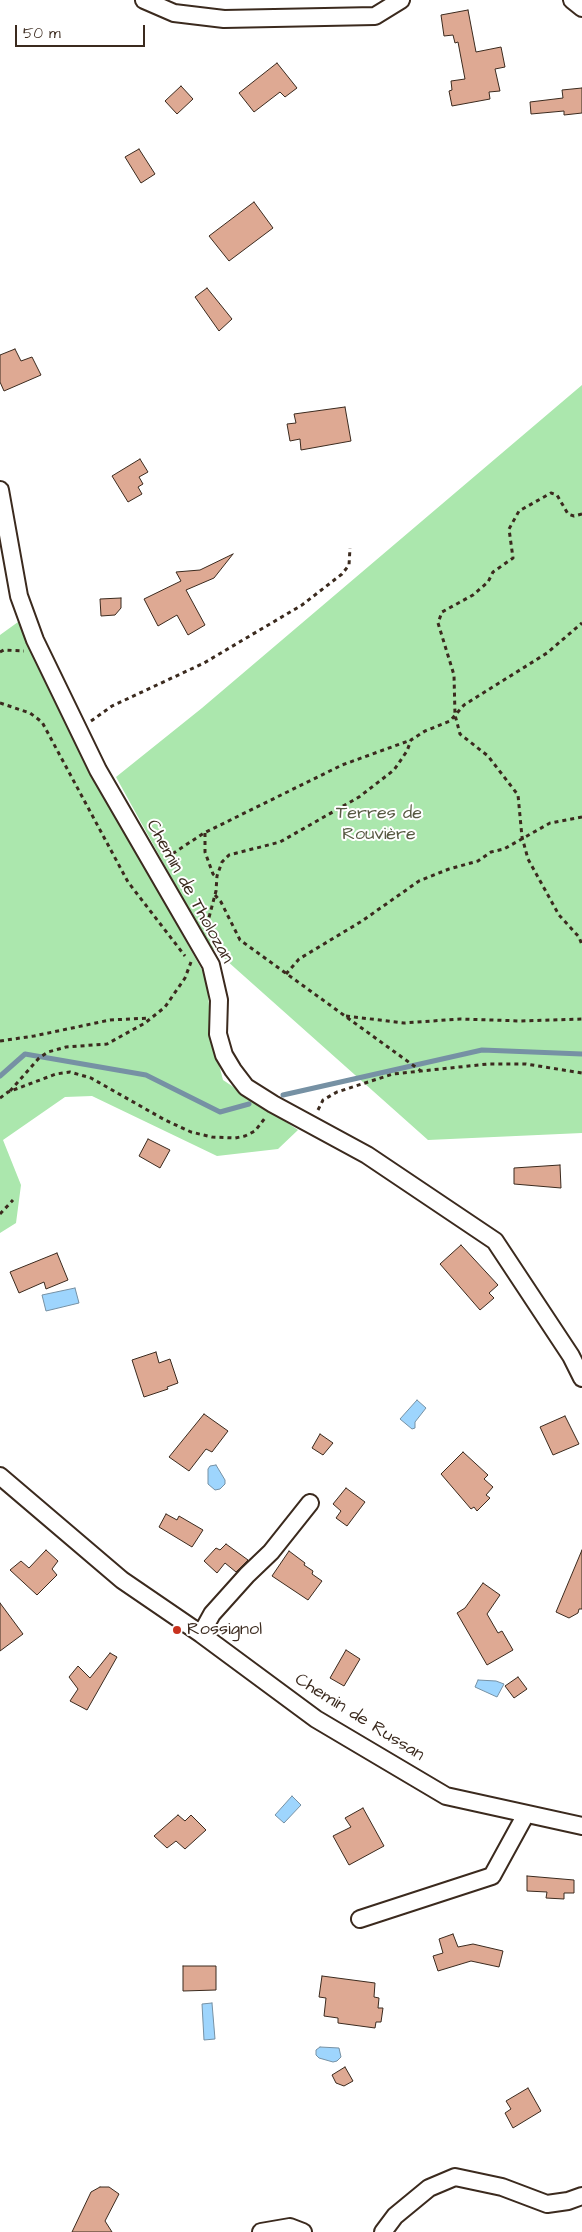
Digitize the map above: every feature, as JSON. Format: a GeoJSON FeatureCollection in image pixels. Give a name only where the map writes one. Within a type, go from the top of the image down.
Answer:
{"type":"FeatureCollection","features":[{"type":"Feature","properties":{"kind":"street"},"geometry":{"type":"LineString","coordinates":[[144,0],[174,13],[224,19],[375,16],[400,0]]}},
{"type":"Feature","properties":{"kind":"street"},"geometry":{"type":"LineString","coordinates":[[572,0],[582,8]]}},
{"type":"Feature","properties":{"kind":"street","name":"Chemin de Tholozan"},"geometry":{"type":"LineString","coordinates":[[0,490],[19,596],[36,640],[98,770],[210,965],[217,985],[218,1034],[224,1056],[233,1070],[246,1087],[273,1104],[367,1155],[494,1241],[571,1356],[582,1378]]}},
{"type":"Feature","properties":{"kind":"street","name":"Chemin de Russan"},"geometry":{"type":"LineString","coordinates":[[0,1476],[122,1580],[201,1634],[316,1719],[446,1796],[582,1826]]}},
{"type":"Feature","properties":{"kind":"street"},"geometry":{"type":"LineString","coordinates":[[201,1634],[212,1614],[247,1575],[271,1552],[310,1503]]}},
{"type":"Feature","properties":{"kind":"street"},"geometry":{"type":"LineString","coordinates":[[360,1919],[492,1876],[526,1814]]}},
{"type":"Feature","properties":{"kind":"street"},"geometry":{"type":"LineString","coordinates":[[383,2232],[395,2216],[429,2188],[455,2177],[502,2187],[547,2204],[568,2201],[582,2196]]}},
{"type":"Feature","properties":{"kind":"street"},"geometry":{"type":"LineString","coordinates":[[261,2232],[290,2227],[303,2232]]}},
{"type":"Feature","properties":{"kind":"path"},"geometry":{"type":"LineString","coordinates":[[582,514],[574,516],[568,514],[557,495],[551,493],[519,511],[509,530],[513,558],[493,572],[488,582],[473,595],[442,612],[438,623],[454,675],[455,715],[460,734],[488,756],[518,795],[522,837],[528,860],[559,915],[579,937],[582,945]]}},
{"type":"Feature","properties":{"kind":"path"},"geometry":{"type":"LineString","coordinates":[[78,730],[112,706],[204,662],[302,605],[342,574],[348,565],[350,548]]}},
{"type":"Feature","properties":{"kind":"path"},"geometry":{"type":"LineString","coordinates":[[154,868],[204,833],[342,766],[410,740],[424,731],[450,722],[464,705],[546,653],[582,623]]}},
{"type":"Feature","properties":{"kind":"path"},"geometry":{"type":"LineString","coordinates":[[0,703],[30,713],[42,722],[128,882],[174,944],[191,962]]}},
{"type":"Feature","properties":{"kind":"path"},"geometry":{"type":"LineString","coordinates":[[0,1098],[10,1091],[39,1058],[48,1052],[66,1047],[107,1044],[151,1018],[165,1007],[185,978],[191,962],[196,958],[200,948],[222,862],[229,855],[280,842],[359,797],[394,770],[407,750],[410,740]]}},
{"type":"Feature","properties":{"kind":"path"},"geometry":{"type":"LineString","coordinates":[[286,974],[300,959],[320,944],[362,921],[419,881],[449,869],[478,861],[491,852],[504,849],[522,837],[550,823],[582,817]]}},
{"type":"Feature","properties":{"kind":"path"},"geometry":{"type":"LineString","coordinates":[[204,833],[205,852],[212,874],[217,877]]}},
{"type":"Feature","properties":{"kind":"path"},"geometry":{"type":"LineString","coordinates":[[215,895],[221,902],[240,940],[422,1072]]}},
{"type":"Feature","properties":{"kind":"path"},"geometry":{"type":"LineString","coordinates":[[345,1016],[404,1023],[460,1019],[521,1021],[582,1018]]}},
{"type":"Feature","properties":{"kind":"path"},"geometry":{"type":"LineString","coordinates":[[0,1041],[110,1020],[151,1018]]}},
{"type":"Feature","properties":{"kind":"path"},"geometry":{"type":"LineString","coordinates":[[312,1125],[323,1100],[337,1092],[393,1074],[488,1064],[526,1064],[582,1073]]}},
{"type":"Feature","properties":{"kind":"path"},"geometry":{"type":"LineString","coordinates":[[10,1091],[56,1074],[70,1072],[91,1078],[165,1120],[191,1132],[212,1137],[235,1138],[245,1136],[261,1126],[273,1104]]}},
{"type":"Feature","properties":{"kind":"path"},"geometry":{"type":"LineString","coordinates":[[0,1214],[13,1200]]}},
{"type":"Feature","properties":{"kind":"green space","name":"Terres de Rouvière"},"geometry":{"type":"Polygon","coordinates":[[[582,385],[582,1133],[428,1140],[208,944],[116,777],[202,708],[582,385]]]}},
{"type":"Feature","properties":{"kind":"green space"},"geometry":{"type":"Polygon","coordinates":[[[18,622],[146,870],[207,979],[211,1034],[223,1080],[298,1130],[278,1149],[217,1156],[92,1096],[65,1097],[3,1140],[21,1185],[16,1223],[0,1233],[0,635],[18,622]]]}},
{"type":"Feature","properties":{"kind":"water"},"geometry":{"type":"Polygon","coordinates":[[[75,1288],[79,1303],[46,1311],[42,1295],[75,1288]]]}},
{"type":"Feature","properties":{"kind":"water"},"geometry":{"type":"Polygon","coordinates":[[[417,1400],[426,1408],[415,1422],[415,1428],[412,1429],[400,1419],[417,1400]]]}},
{"type":"Feature","properties":{"kind":"water"},"geometry":{"type":"Polygon","coordinates":[[[216,1465],[225,1480],[225,1484],[220,1489],[215,1490],[208,1484],[208,1469],[210,1466],[216,1465]]]}},
{"type":"Feature","properties":{"kind":"water"},"geometry":{"type":"Polygon","coordinates":[[[478,1680],[496,1681],[504,1684],[497,1697],[475,1687],[478,1680]]]}},
{"type":"Feature","properties":{"kind":"water"},"geometry":{"type":"Polygon","coordinates":[[[292,1796],[301,1805],[284,1823],[275,1815],[292,1796]]]}},
{"type":"Feature","properties":{"kind":"water"},"geometry":{"type":"Polygon","coordinates":[[[212,2003],[215,2039],[204,2040],[202,2004],[212,2003]]]}},
{"type":"Feature","properties":{"kind":"water"},"geometry":{"type":"Polygon","coordinates":[[[320,2047],[339,2048],[341,2057],[333,2062],[319,2058],[316,2055],[316,2050],[320,2047]]]}},
{"type":"Feature","properties":{"kind":"building"},"geometry":{"type":"Polygon","coordinates":[[[468,10],[476,52],[501,47],[505,67],[495,69],[500,91],[489,92],[490,99],[452,106],[449,91],[452,90],[451,81],[465,79],[458,42],[455,43],[453,35],[444,36],[441,15],[468,10]]]}},
{"type":"Feature","properties":{"kind":"building"},"geometry":{"type":"Polygon","coordinates":[[[277,63],[297,88],[285,97],[280,92],[254,112],[239,93],[277,63]]]}},
{"type":"Feature","properties":{"kind":"building"},"geometry":{"type":"Polygon","coordinates":[[[181,86],[193,99],[177,114],[165,101],[181,86]]]}},
{"type":"Feature","properties":{"kind":"building"},"geometry":{"type":"Polygon","coordinates":[[[582,88],[582,113],[564,115],[564,111],[531,114],[530,102],[563,98],[562,90],[582,88]]]}},
{"type":"Feature","properties":{"kind":"building"},"geometry":{"type":"Polygon","coordinates":[[[139,149],[155,174],[141,183],[125,157],[139,149]]]}},
{"type":"Feature","properties":{"kind":"building"},"geometry":{"type":"Polygon","coordinates":[[[254,202],[273,228],[229,261],[209,236],[254,202]]]}},
{"type":"Feature","properties":{"kind":"building"},"geometry":{"type":"Polygon","coordinates":[[[207,288],[232,319],[219,331],[195,297],[207,288]]]}},
{"type":"Feature","properties":{"kind":"building"},"geometry":{"type":"Polygon","coordinates":[[[15,349],[21,361],[32,357],[41,375],[4,391],[0,382],[0,355],[15,349]]]}},
{"type":"Feature","properties":{"kind":"building"},"geometry":{"type":"Polygon","coordinates":[[[345,407],[351,441],[301,450],[300,439],[290,441],[287,424],[296,423],[294,414],[345,407]]]}},
{"type":"Feature","properties":{"kind":"building"},"geometry":{"type":"Polygon","coordinates":[[[140,459],[148,472],[139,477],[143,484],[138,487],[142,494],[128,502],[112,476],[140,459]]]}},
{"type":"Feature","properties":{"kind":"building"},"geometry":{"type":"Polygon","coordinates":[[[233,554],[214,578],[186,590],[205,625],[188,635],[177,615],[158,626],[144,599],[181,581],[176,572],[200,570],[233,554]]]}},
{"type":"Feature","properties":{"kind":"building"},"geometry":{"type":"Polygon","coordinates":[[[121,598],[121,608],[115,615],[101,616],[100,599],[121,598]]]}},
{"type":"Feature","properties":{"kind":"building"},"geometry":{"type":"Polygon","coordinates":[[[148,1139],[170,1150],[160,1168],[139,1156],[148,1139]]]}},
{"type":"Feature","properties":{"kind":"building"},"geometry":{"type":"Polygon","coordinates":[[[560,1165],[561,1188],[514,1184],[514,1168],[560,1165]]]}},
{"type":"Feature","properties":{"kind":"building"},"geometry":{"type":"Polygon","coordinates":[[[461,1245],[498,1285],[489,1293],[494,1298],[480,1310],[440,1264],[461,1245]]]}},
{"type":"Feature","properties":{"kind":"building"},"geometry":{"type":"Polygon","coordinates":[[[57,1253],[68,1280],[46,1289],[44,1282],[19,1293],[10,1272],[57,1253]]]}},
{"type":"Feature","properties":{"kind":"building"},"geometry":{"type":"Polygon","coordinates":[[[156,1352],[159,1363],[170,1359],[178,1383],[167,1387],[168,1389],[144,1397],[132,1360],[156,1352]]]}},
{"type":"Feature","properties":{"kind":"building"},"geometry":{"type":"Polygon","coordinates":[[[204,1414],[228,1431],[212,1452],[206,1449],[189,1471],[169,1457],[204,1414]]]}},
{"type":"Feature","properties":{"kind":"building"},"geometry":{"type":"Polygon","coordinates":[[[565,1416],[579,1444],[553,1455],[540,1427],[565,1416]]]}},
{"type":"Feature","properties":{"kind":"building"},"geometry":{"type":"Polygon","coordinates":[[[320,1434],[333,1443],[323,1455],[312,1448],[320,1434]]]}},
{"type":"Feature","properties":{"kind":"building"},"geometry":{"type":"Polygon","coordinates":[[[463,1452],[488,1475],[484,1479],[493,1487],[486,1495],[490,1498],[477,1511],[474,1507],[471,1509],[441,1474],[463,1452]]]}},
{"type":"Feature","properties":{"kind":"building"},"geometry":{"type":"Polygon","coordinates":[[[346,1488],[365,1502],[347,1526],[336,1518],[341,1511],[333,1504],[346,1488]]]}},
{"type":"Feature","properties":{"kind":"building"},"geometry":{"type":"Polygon","coordinates":[[[166,1514],[177,1520],[179,1516],[203,1530],[192,1547],[159,1527],[166,1514]]]}},
{"type":"Feature","properties":{"kind":"building"},"geometry":{"type":"Polygon","coordinates":[[[226,1544],[248,1560],[236,1572],[225,1563],[217,1573],[204,1561],[216,1548],[220,1550],[226,1544]]]}},
{"type":"Feature","properties":{"kind":"building"},"geometry":{"type":"Polygon","coordinates":[[[46,1550],[58,1561],[52,1569],[57,1575],[37,1595],[10,1570],[21,1561],[29,1568],[46,1550]]]}},
{"type":"Feature","properties":{"kind":"building"},"geometry":{"type":"Polygon","coordinates":[[[582,1550],[582,1609],[579,1609],[578,1613],[569,1618],[556,1612],[582,1550]]]}},
{"type":"Feature","properties":{"kind":"building"},"geometry":{"type":"Polygon","coordinates":[[[289,1551],[305,1563],[304,1565],[313,1571],[312,1574],[322,1581],[308,1600],[272,1576],[289,1551]]]}},
{"type":"Feature","properties":{"kind":"building"},"geometry":{"type":"Polygon","coordinates":[[[483,1583],[500,1595],[487,1614],[498,1633],[502,1631],[513,1650],[487,1665],[457,1613],[465,1608],[483,1583]]]}},
{"type":"Feature","properties":{"kind":"building"},"geometry":{"type":"Polygon","coordinates":[[[0,1603],[23,1634],[0,1651],[0,1603]]]}},
{"type":"Feature","properties":{"kind":"building"},"geometry":{"type":"Polygon","coordinates":[[[346,1650],[360,1659],[344,1686],[330,1678],[346,1650]]]}},
{"type":"Feature","properties":{"kind":"building"},"geometry":{"type":"Polygon","coordinates":[[[110,1653],[117,1657],[87,1710],[70,1701],[78,1689],[69,1677],[78,1666],[90,1678],[110,1653]]]}},
{"type":"Feature","properties":{"kind":"building"},"geometry":{"type":"Polygon","coordinates":[[[518,1677],[527,1689],[514,1698],[505,1686],[518,1677]]]}},
{"type":"Feature","properties":{"kind":"building"},"geometry":{"type":"Polygon","coordinates":[[[363,1808],[384,1846],[349,1865],[333,1836],[351,1827],[345,1818],[363,1808]]]}},
{"type":"Feature","properties":{"kind":"building"},"geometry":{"type":"Polygon","coordinates":[[[178,1815],[185,1821],[191,1815],[206,1830],[185,1849],[176,1841],[167,1848],[154,1836],[178,1815]]]}},
{"type":"Feature","properties":{"kind":"building"},"geometry":{"type":"Polygon","coordinates":[[[527,1876],[574,1880],[574,1893],[564,1893],[564,1899],[546,1898],[547,1892],[527,1891],[527,1876]]]}},
{"type":"Feature","properties":{"kind":"building"},"geometry":{"type":"Polygon","coordinates":[[[453,1934],[458,1947],[473,1944],[503,1951],[499,1967],[471,1961],[438,1971],[433,1956],[443,1953],[439,1939],[453,1934]]]}},
{"type":"Feature","properties":{"kind":"building"},"geometry":{"type":"Polygon","coordinates":[[[183,1966],[216,1966],[216,1990],[183,1991],[183,1966]]]}},
{"type":"Feature","properties":{"kind":"building"},"geometry":{"type":"Polygon","coordinates":[[[322,1976],[375,1983],[374,1997],[379,1998],[378,2008],[383,2008],[381,2022],[376,2022],[375,2028],[338,2023],[338,2018],[324,2016],[326,1998],[319,1997],[322,1976]]]}},
{"type":"Feature","properties":{"kind":"building"},"geometry":{"type":"Polygon","coordinates":[[[345,2067],[353,2081],[344,2086],[336,2083],[332,2075],[345,2067]]]}},
{"type":"Feature","properties":{"kind":"building"},"geometry":{"type":"Polygon","coordinates":[[[528,2088],[541,2111],[513,2128],[505,2113],[511,2109],[506,2101],[528,2088]]]}},
{"type":"Feature","properties":{"kind":"building"},"geometry":{"type":"Polygon","coordinates":[[[100,2187],[109,2187],[119,2194],[105,2221],[112,2232],[72,2232],[91,2192],[100,2187]]]}},
{"type":"Feature","properties":{"kind":"waterway"},"geometry":{"type":"LineString","coordinates":[[283,1095],[482,1050],[582,1054]]}},
{"type":"Feature","properties":{"kind":"waterway"},"geometry":{"type":"LineString","coordinates":[[0,1076],[25,1054],[146,1075],[220,1112],[249,1104]]}},
{"type":"Feature","properties":{"kind":"place","name":"Rossignol"},"geometry":{"type":"Point","coordinates":[177,1630]}}]}
